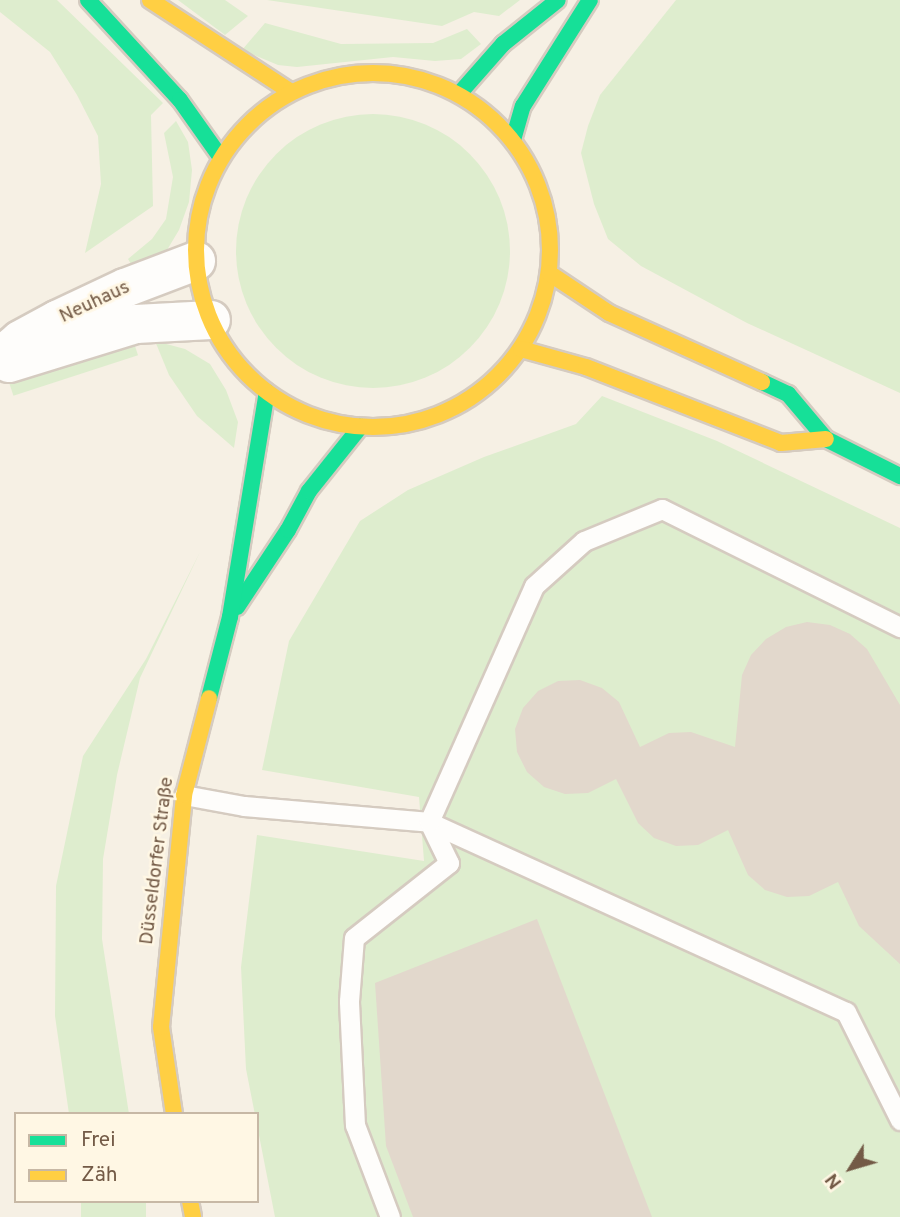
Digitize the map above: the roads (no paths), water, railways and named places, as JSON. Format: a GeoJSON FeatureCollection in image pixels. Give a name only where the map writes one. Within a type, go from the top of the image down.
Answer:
{"type":"FeatureCollection","features":[{"type":"Feature","properties":{"kind":"main road"},"geometry":{"type":"LineString","coordinates":[[88,0],[180,100],[221,158]]}},
{"type":"Feature","properties":{"kind":"main road"},"geometry":{"type":"LineString","coordinates":[[150,0],[291,92]]}},
{"type":"Feature","properties":{"kind":"main road"},"geometry":{"type":"LineString","coordinates":[[459,94],[503,44],[558,0]]}},
{"type":"Feature","properties":{"kind":"main road"},"geometry":{"type":"LineString","coordinates":[[513,140],[523,106],[590,0]]}},
{"type":"Feature","properties":{"kind":"main road"},"geometry":{"type":"LineString","coordinates":[[346,74],[404,74],[459,94],[488,114],[513,140],[545,202],[549,273],[540,312],[521,349],[490,384],[452,410],[407,425],[360,427],[312,416],[267,392],[234,359],[211,320],[200,291],[196,261],[201,207],[221,158],[251,120],[291,92],[346,74]]}},
{"type":"Feature","properties":{"kind":"main road"},"geometry":{"type":"LineString","coordinates":[[549,273],[609,313],[788,394],[826,439],[900,476]]}},
{"type":"Feature","properties":{"kind":"main road"},"geometry":{"type":"LineString","coordinates":[[521,349],[586,367],[781,443],[826,439]]}},
{"type":"Feature","properties":{"kind":"main road","name":"Düsseldorfer Straße"},"geometry":{"type":"LineString","coordinates":[[174,1112],[161,1027],[184,795],[230,617],[267,392]]}},
{"type":"Feature","properties":{"kind":"main road","name":"Düsseldorfer Straße"},"geometry":{"type":"LineString","coordinates":[[230,617],[288,530],[309,491],[360,427]]}},
{"type":"Feature","properties":{"kind":"street","name":"Neuhaus"},"geometry":{"type":"LineString","coordinates":[[0,357],[20,341],[57,320],[125,288],[196,261]]}},
{"type":"Feature","properties":{"kind":"street","name":"Neuhaus"},"geometry":{"type":"LineString","coordinates":[[0,365],[33,358],[136,324],[211,320]]}},
{"type":"Feature","properties":{"kind":"lane"},"geometry":{"type":"LineString","coordinates":[[390,1217],[355,1125],[349,1001],[354,938],[449,863],[429,822],[534,586],[584,541],[662,509],[900,627]]}},
{"type":"Feature","properties":{"kind":"lane"},"geometry":{"type":"LineString","coordinates":[[184,795],[244,806],[429,822],[846,1012],[900,1120]]}}]}
